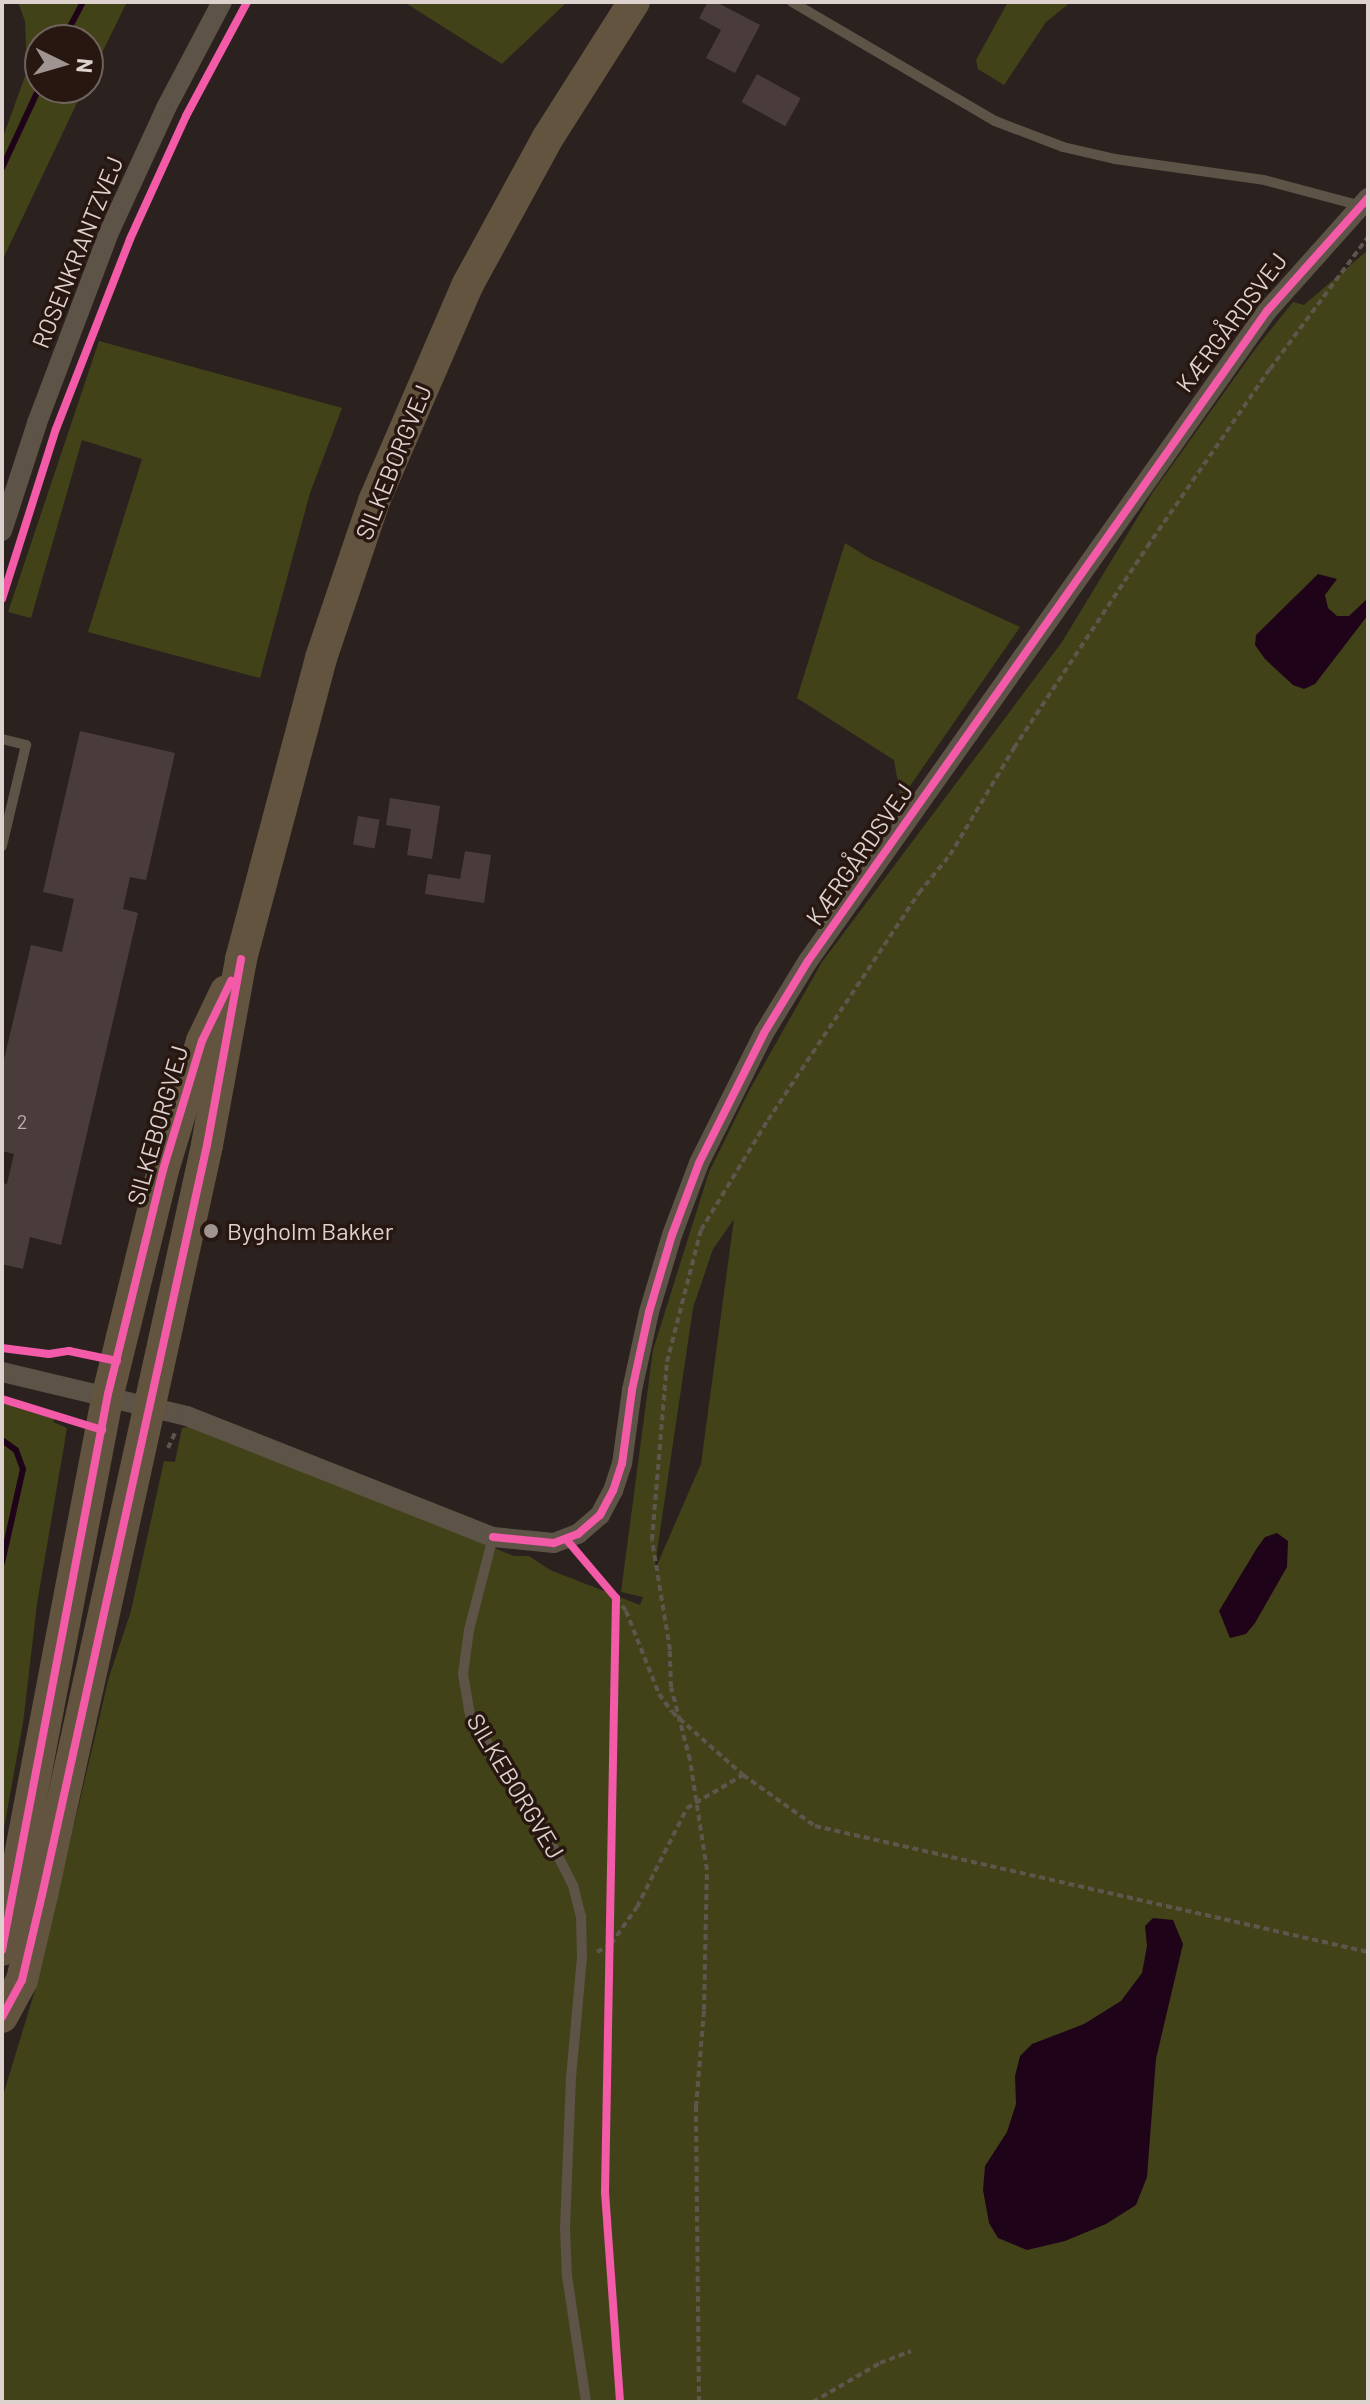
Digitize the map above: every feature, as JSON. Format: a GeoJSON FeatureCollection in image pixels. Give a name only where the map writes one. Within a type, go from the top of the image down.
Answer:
{"type":"FeatureCollection","features":[{"type":"Feature","properties":{"kind":"main road","name":"SILKEBORGVEJ"},"geometry":{"type":"LineString","coordinates":[[2,2017],[25,1966],[227,1051],[241,959],[321,658],[384,476],[475,271],[547,139],[634,2]]}},
{"type":"Feature","properties":{"kind":"main road","name":"SILKEBORGVEJ"},"geometry":{"type":"LineString","coordinates":[[2,1950],[108,1394],[163,1170],[202,1041],[241,959]]}},
{"type":"Feature","properties":{"kind":"street","name":"ROSENKRANTZVEJ"},"geometry":{"type":"LineString","coordinates":[[2,531],[37,423],[110,230],[166,108],[222,2]]}},
{"type":"Feature","properties":{"kind":"street","name":"KÆRGÅRDSVEJ"},"geometry":{"type":"LineString","coordinates":[[493,1537],[554,1543],[578,1534],[600,1515],[613,1491],[622,1464],[635,1374],[672,1235],[699,1163],[764,1033],[808,961],[1267,311],[1366,204]]}},
{"type":"Feature","properties":{"kind":"street"},"geometry":{"type":"LineString","coordinates":[[2,1372],[108,1394],[187,1416],[493,1537]]}},
{"type":"Feature","properties":{"kind":"lane"},"geometry":{"type":"LineString","coordinates":[[792,2],[995,121],[1063,147],[1115,159],[1264,180],[1366,204]]}},
{"type":"Feature","properties":{"kind":"lane"},"geometry":{"type":"LineString","coordinates":[[2,739],[26,745],[2,846]]}},
{"type":"Feature","properties":{"kind":"lane","name":"SILKEBORGVEJ"},"geometry":{"type":"LineString","coordinates":[[493,1537],[469,1630],[463,1674],[470,1715],[556,1852],[573,1885],[581,1916],[582,1957],[571,2078],[565,2229],[567,2276],[586,2402]]}},
{"type":"Feature","properties":{"kind":"path"},"geometry":{"type":"LineString","coordinates":[[699,2402],[696,2107],[704,2010],[707,1870],[697,1800],[678,1718],[652,1540],[667,1362],[701,1230],[768,1120],[919,893],[950,855],[1014,748],[1138,560],[1270,369],[1368,237]]}},
{"type":"Feature","properties":{"kind":"path"},"geometry":{"type":"LineString","coordinates":[[166,1454],[175,1433]]}},
{"type":"Feature","properties":{"kind":"path"},"geometry":{"type":"LineString","coordinates":[[606,1586],[626,1611],[659,1694],[678,1718],[743,1775],[815,1826],[1368,1952]]}},
{"type":"Feature","properties":{"kind":"path"},"geometry":{"type":"LineString","coordinates":[[616,1598],[616,1614]]}},
{"type":"Feature","properties":{"kind":"path"},"geometry":{"type":"LineString","coordinates":[[582,1957],[611,1944],[637,1907],[687,1808],[743,1775]]}},
{"type":"Feature","properties":{"kind":"path"},"geometry":{"type":"LineString","coordinates":[[611,1928],[611,1959]]}},
{"type":"Feature","properties":{"kind":"path"},"geometry":{"type":"LineString","coordinates":[[813,2402],[880,2363],[911,2351]]}},
{"type":"Feature","properties":{"kind":"shaded area"},"geometry":{"type":"Polygon","coordinates":[[[18,2],[127,2],[104,49],[104,24],[25,24],[18,2]]]}},
{"type":"Feature","properties":{"kind":"shaded area"},"geometry":{"type":"Polygon","coordinates":[[[404,2],[567,2],[502,64],[404,2]]]}},
{"type":"Feature","properties":{"kind":"shaded area"},"geometry":{"type":"Polygon","coordinates":[[[1008,2],[1071,2],[1046,22],[1004,85],[978,69],[976,60],[1008,2]]]}},
{"type":"Feature","properties":{"kind":"shaded area"},"geometry":{"type":"Polygon","coordinates":[[[24,79],[24,104],[76,104],[2,261],[2,140],[24,79]]]}},
{"type":"Feature","properties":{"kind":"shaded area"},"geometry":{"type":"Polygon","coordinates":[[[1368,250],[1368,2402],[2,2402],[2,2099],[36,1987],[109,1677],[131,1611],[164,1461],[175,1462],[182,1428],[192,1426],[514,1556],[529,1556],[550,1570],[640,1605],[643,1597],[621,1592],[653,1350],[709,1172],[750,1089],[822,962],[1062,642],[1153,492],[1256,348],[1293,302],[1304,305],[1368,250]],[[734,1219],[713,1249],[693,1308],[654,1572],[701,1464],[734,1219]]]}},
{"type":"Feature","properties":{"kind":"shaded area"},"geometry":{"type":"Polygon","coordinates":[[[99,341],[342,408],[310,493],[260,678],[88,632],[142,459],[82,440],[31,618],[8,612],[99,341]]]}},
{"type":"Feature","properties":{"kind":"shaded area"},"geometry":{"type":"Polygon","coordinates":[[[845,543],[869,558],[1020,627],[901,799],[894,760],[797,698],[845,543]]]}},
{"type":"Feature","properties":{"kind":"shaded area"},"geometry":{"type":"Polygon","coordinates":[[[1318,574],[1337,579],[1325,595],[1328,608],[1337,616],[1349,616],[1368,598],[1368,615],[1315,684],[1304,689],[1293,685],[1265,659],[1255,645],[1256,635],[1318,574]]]}},
{"type":"Feature","properties":{"kind":"shaded area"},"geometry":{"type":"Polygon","coordinates":[[[2,1403],[54,1419],[53,1422],[67,1428],[37,1604],[23,1723],[2,1839],[2,1403]]]}},
{"type":"Feature","properties":{"kind":"shaded area"},"geometry":{"type":"Polygon","coordinates":[[[1277,1533],[1288,1541],[1287,1567],[1255,1623],[1246,1634],[1230,1638],[1219,1611],[1265,1537],[1277,1533]]]}},
{"type":"Feature","properties":{"kind":"shaded area"},"geometry":{"type":"Polygon","coordinates":[[[1153,1918],[1173,1920],[1183,1944],[1156,2059],[1147,2177],[1136,2205],[1106,2224],[1065,2241],[1027,2250],[998,2238],[989,2223],[983,2190],[985,2166],[1007,2132],[1016,2104],[1015,2076],[1020,2056],[1032,2044],[1084,2024],[1121,2001],[1142,1973],[1147,1946],[1145,1926],[1153,1918]]]}},
{"type":"Feature","properties":{"kind":"building"},"geometry":{"type":"Polygon","coordinates":[[[708,2],[716,2],[760,25],[735,73],[706,58],[721,30],[699,18],[708,2]]]}},
{"type":"Feature","properties":{"kind":"building"},"geometry":{"type":"Polygon","coordinates":[[[757,74],[801,98],[785,126],[741,102],[757,74]]]}},
{"type":"Feature","properties":{"kind":"building"},"geometry":{"type":"Polygon","coordinates":[[[80,731],[175,753],[146,880],[130,877],[123,909],[138,913],[61,1245],[30,1237],[23,1269],[2,1264],[2,1183],[7,1184],[14,1154],[2,1151],[2,1068],[31,945],[62,952],[74,899],[43,892],[80,731]]]}},
{"type":"Feature","properties":{"kind":"building"},"geometry":{"type":"Polygon","coordinates":[[[390,798],[440,806],[432,859],[407,855],[411,829],[386,825],[390,798]]]}},
{"type":"Feature","properties":{"kind":"building"},"geometry":{"type":"Polygon","coordinates":[[[358,816],[380,820],[375,848],[353,845],[358,816]]]}},
{"type":"Feature","properties":{"kind":"building"},"geometry":{"type":"Polygon","coordinates":[[[465,851],[491,855],[484,903],[425,894],[428,874],[460,879],[465,851]]]}},
{"type":"Feature","properties":{"kind":"waterway"},"geometry":{"type":"LineString","coordinates":[[71,24],[83,2]]}},
{"type":"Feature","properties":{"kind":"waterway"},"geometry":{"type":"LineString","coordinates":[[2,168],[32,104]]}},
{"type":"Feature","properties":{"kind":"waterway"},"geometry":{"type":"LineString","coordinates":[[2,1440],[16,1450],[23,1469],[2,1563]]}},
{"type":"Feature","properties":{"kind":"cycle path"},"geometry":{"type":"LineString","coordinates":[[2,599],[56,429],[130,239],[186,116],[247,2]]}},
{"type":"Feature","properties":{"kind":"cycle path"},"geometry":{"type":"LineString","coordinates":[[493,1537],[554,1543],[578,1534],[600,1515],[613,1491],[622,1464],[632,1390],[649,1312],[672,1235],[699,1163],[764,1033],[808,961],[1267,311],[1368,198]]}},
{"type":"Feature","properties":{"kind":"cycle path"},"geometry":{"type":"LineString","coordinates":[[2,2017],[22,1980],[42,1895],[207,1145],[241,959]]}},
{"type":"Feature","properties":{"kind":"cycle path"},"geometry":{"type":"LineString","coordinates":[[2,1950],[108,1394],[163,1170],[202,1041],[231,981]]}},
{"type":"Feature","properties":{"kind":"cycle path"},"geometry":{"type":"LineString","coordinates":[[2,1348],[49,1354],[69,1351],[117,1361]]}},
{"type":"Feature","properties":{"kind":"cycle path"},"geometry":{"type":"LineString","coordinates":[[2,1399],[102,1430]]}},
{"type":"Feature","properties":{"kind":"cycle path"},"geometry":{"type":"LineString","coordinates":[[566,1539],[616,1598],[605,2192],[620,2402]]}},
{"type":"Feature","properties":{"kind":"place","name":"Bygholm Bakker"},"geometry":{"type":"Point","coordinates":[211,1231]}}]}
